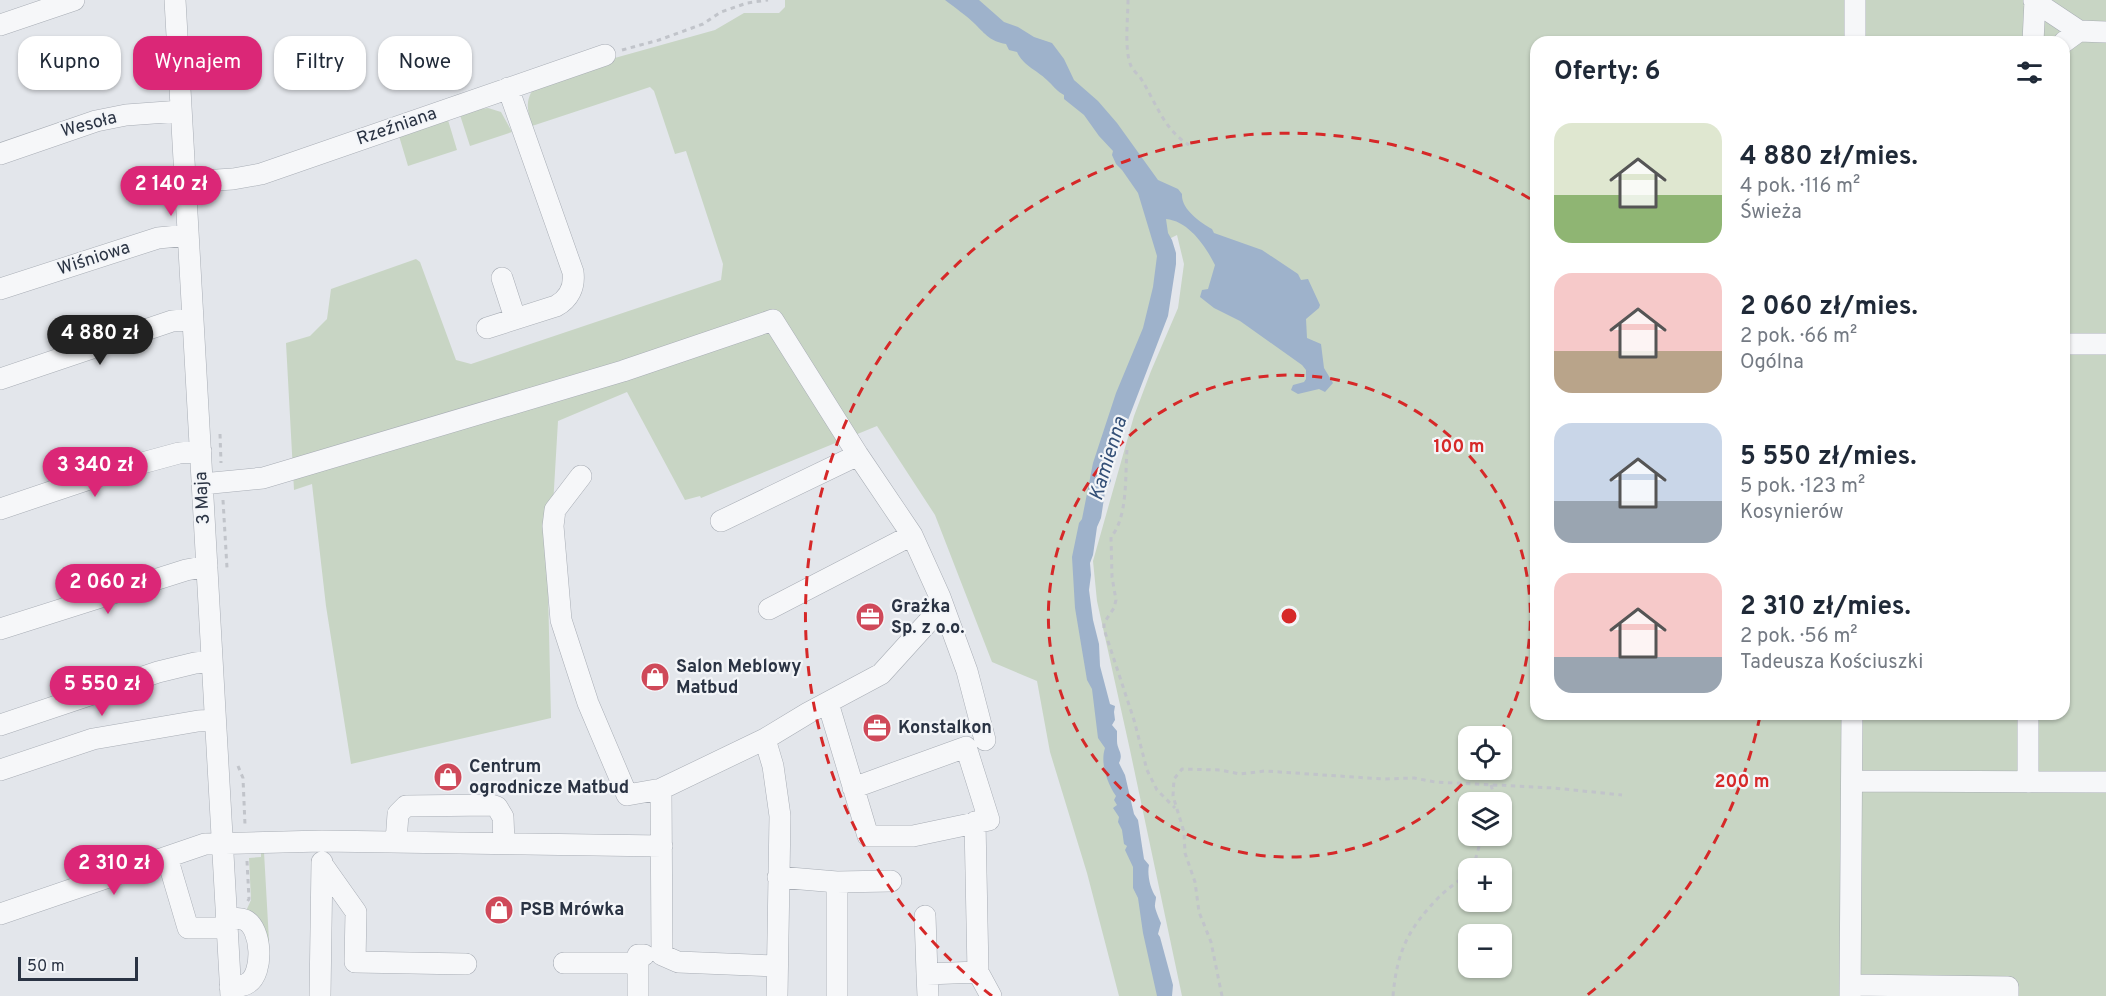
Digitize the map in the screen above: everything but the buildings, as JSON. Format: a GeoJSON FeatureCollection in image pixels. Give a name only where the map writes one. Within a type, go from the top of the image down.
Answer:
{"type":"FeatureCollection","features":[{"type":"Feature","properties":{"kind":"street"},"geometry":{"type":"LineString","coordinates":[[0,25],[74,0]]}},
{"type":"Feature","properties":{"kind":"street","name":"3 Maja"},"geometry":{"type":"LineString","coordinates":[[176,0],[230,991]]}},
{"type":"Feature","properties":{"kind":"street"},"geometry":{"type":"LineString","coordinates":[[1854,36],[1856,0]]}},
{"type":"Feature","properties":{"kind":"street"},"geometry":{"type":"LineString","coordinates":[[2035,1],[2072,37],[2106,32]]}},
{"type":"Feature","properties":{"kind":"street"},"geometry":{"type":"LineString","coordinates":[[2033,36],[2035,1]]}},
{"type":"Feature","properties":{"kind":"street","name":"Rzeźniana"},"geometry":{"type":"LineString","coordinates":[[185,182],[233,179],[261,174],[605,54]]}},
{"type":"Feature","properties":{"kind":"street"},"geometry":{"type":"LineString","coordinates":[[487,328],[563,302],[574,280],[508,88]]}},
{"type":"Feature","properties":{"kind":"street","name":"Wesoła"},"geometry":{"type":"LineString","coordinates":[[0,154],[96,121],[126,115],[181,111]]}},
{"type":"Feature","properties":{"kind":"street","name":"Wiśniowa"},"geometry":{"type":"LineString","coordinates":[[0,290],[158,238],[188,235]]}},
{"type":"Feature","properties":{"kind":"street"},"geometry":{"type":"LineString","coordinates":[[502,278],[514,318]]}},
{"type":"Feature","properties":{"kind":"street"},"geometry":{"type":"LineString","coordinates":[[0,379],[172,321],[193,320]]}},
{"type":"Feature","properties":{"kind":"street"},"geometry":{"type":"LineString","coordinates":[[202,484],[263,478],[623,371],[773,320],[858,455],[912,535],[940,597],[967,671],[985,740]]}},
{"type":"Feature","properties":{"kind":"street"},"geometry":{"type":"LineString","coordinates":[[2070,344],[2106,344]]}},
{"type":"Feature","properties":{"kind":"street"},"geometry":{"type":"LineString","coordinates":[[0,508],[113,471],[179,453],[201,451]]}},
{"type":"Feature","properties":{"kind":"street"},"geometry":{"type":"LineString","coordinates":[[722,520],[858,455]]}},
{"type":"Feature","properties":{"kind":"street"},"geometry":{"type":"LineString","coordinates":[[581,476],[555,510],[553,526],[561,620],[588,703],[627,795],[661,789],[765,739],[881,674],[929,621],[940,597]]}},
{"type":"Feature","properties":{"kind":"street"},"geometry":{"type":"LineString","coordinates":[[769,609],[912,535]]}},
{"type":"Feature","properties":{"kind":"street"},"geometry":{"type":"LineString","coordinates":[[0,629],[186,570],[207,566]]}},
{"type":"Feature","properties":{"kind":"street"},"geometry":{"type":"LineString","coordinates":[[0,725],[158,672],[212,661]]}},
{"type":"Feature","properties":{"kind":"street"},"geometry":{"type":"LineString","coordinates":[[828,703],[868,836],[913,836],[988,820],[966,747],[854,788]]}},
{"type":"Feature","properties":{"kind":"street"},"geometry":{"type":"LineString","coordinates":[[0,770],[93,739],[215,720]]}},
{"type":"Feature","properties":{"kind":"street"},"geometry":{"type":"LineString","coordinates":[[1852,720],[1850,990],[2008,987],[2008,996]]}},
{"type":"Feature","properties":{"kind":"street"},"geometry":{"type":"LineString","coordinates":[[2028,720],[2028,782]]}},
{"type":"Feature","properties":{"kind":"street"},"geometry":{"type":"LineString","coordinates":[[765,739],[778,792],[780,816],[777,996]]}},
{"type":"Feature","properties":{"kind":"street"},"geometry":{"type":"LineString","coordinates":[[1852,781],[2106,782]]}},
{"type":"Feature","properties":{"kind":"street"},"geometry":{"type":"LineString","coordinates":[[661,789],[662,955]]}},
{"type":"Feature","properties":{"kind":"street"},"geometry":{"type":"LineString","coordinates":[[396,842],[398,814],[406,806],[491,805],[501,811],[504,822],[504,843]]}},
{"type":"Feature","properties":{"kind":"street"},"geometry":{"type":"LineString","coordinates":[[975,822],[978,972],[991,996]]}},
{"type":"Feature","properties":{"kind":"street"},"geometry":{"type":"LineString","coordinates":[[0,914],[205,844],[322,841],[662,846]]}},
{"type":"Feature","properties":{"kind":"street"},"geometry":{"type":"LineString","coordinates":[[320,996],[322,841]]}},
{"type":"Feature","properties":{"kind":"street"},"geometry":{"type":"LineString","coordinates":[[167,857],[188,928],[226,924],[240,919],[249,922],[255,933],[259,949],[259,965],[252,981],[230,991]]}},
{"type":"Feature","properties":{"kind":"street"},"geometry":{"type":"LineString","coordinates":[[322,864],[356,912],[355,962],[466,964]]}},
{"type":"Feature","properties":{"kind":"street"},"geometry":{"type":"LineString","coordinates":[[778,877],[837,882],[891,881]]}},
{"type":"Feature","properties":{"kind":"street"},"geometry":{"type":"LineString","coordinates":[[837,882],[837,996]]}},
{"type":"Feature","properties":{"kind":"street"},"geometry":{"type":"LineString","coordinates":[[925,916],[928,996]]}},
{"type":"Feature","properties":{"kind":"street"},"geometry":{"type":"LineString","coordinates":[[638,996],[638,955],[662,955],[678,962],[776,966]]}},
{"type":"Feature","properties":{"kind":"street"},"geometry":{"type":"LineString","coordinates":[[564,963],[638,963]]}},
{"type":"Feature","properties":{"kind":"street"},"geometry":{"type":"LineString","coordinates":[[927,974],[978,972]]}},
{"type":"Feature","properties":{"kind":"path"},"geometry":{"type":"LineString","coordinates":[[605,54],[659,40],[703,24],[721,12],[747,3],[768,0]]}},
{"type":"Feature","properties":{"kind":"path"},"geometry":{"type":"LineString","coordinates":[[1128,0],[1128,52],[1131,67],[1140,77],[1165,123],[1178,138],[1189,145]]}},
{"type":"Feature","properties":{"kind":"path"},"geometry":{"type":"LineString","coordinates":[[1127,450],[1124,505],[1115,533],[1111,537],[1112,577],[1116,600],[1114,608],[1104,623],[1104,629],[1134,720],[1147,770],[1157,790],[1176,809]]}},
{"type":"Feature","properties":{"kind":"path"},"geometry":{"type":"LineString","coordinates":[[1222,996],[1211,942],[1199,912],[1195,882],[1185,853],[1184,832],[1173,796],[1174,779],[1182,769],[1220,770],[1240,774],[1265,771],[1314,776],[1414,778],[1435,782],[1554,788],[1622,795]]}},
{"type":"Feature","properties":{"kind":"path"},"geometry":{"type":"LineString","coordinates":[[1491,785],[1493,792]]}},
{"type":"Feature","properties":{"kind":"path"},"geometry":{"type":"LineString","coordinates":[[1393,996],[1397,962],[1403,945],[1440,896],[1458,881]]}},
{"type":"Feature","properties":{"kind":"green space"},"geometry":{"type":"Polygon","coordinates":[[[785,0],[2106,0],[2106,996],[1182,996],[1097,601],[1093,561],[1134,416],[1178,308],[1184,264],[1177,235],[1161,243],[1163,277],[1078,562],[1162,996],[1119,996],[1087,873],[1050,752],[1037,681],[992,662],[935,515],[877,426],[701,498],[700,496],[685,500],[627,392],[558,421],[548,590],[551,718],[351,764],[326,606],[312,484],[294,490],[286,343],[310,336],[327,319],[331,289],[416,259],[420,262],[456,360],[471,364],[721,280],[723,264],[686,151],[675,154],[654,91],[650,87],[532,126],[528,112],[528,100],[532,91],[604,61],[715,30],[744,13],[779,13],[785,7],[785,0]]]}},
{"type":"Feature","properties":{"kind":"green space"},"geometry":{"type":"Polygon","coordinates":[[[488,108],[501,112],[512,132],[470,146],[460,115],[488,108]]]}},
{"type":"Feature","properties":{"kind":"green space"},"geometry":{"type":"Polygon","coordinates":[[[448,120],[457,150],[408,166],[399,136],[448,120]]]}},
{"type":"Feature","properties":{"kind":"green space"},"geometry":{"type":"Polygon","coordinates":[[[261,852],[264,852],[269,941],[263,942],[246,911],[251,900],[249,858],[261,857],[261,852]]]}},
{"type":"Feature","properties":{"kind":"water","name":"Kamienna"},"geometry":{"type":"Polygon","coordinates":[[[945,0],[979,0],[1004,22],[1052,43],[1064,59],[1074,80],[1098,101],[1117,123],[1158,180],[1178,189],[1192,214],[1214,233],[1262,250],[1298,274],[1301,280],[1308,279],[1320,305],[1306,319],[1307,338],[1321,344],[1324,368],[1333,383],[1325,392],[1319,389],[1298,394],[1291,390],[1293,385],[1304,382],[1306,370],[1240,321],[1214,308],[1200,297],[1202,290],[1208,289],[1215,265],[1196,236],[1182,225],[1166,219],[1168,233],[1176,253],[1168,316],[1118,446],[1110,475],[1111,481],[1105,492],[1101,518],[1097,527],[1090,563],[1089,590],[1099,644],[1100,666],[1110,704],[1115,706],[1115,720],[1112,725],[1117,731],[1117,744],[1121,754],[1119,763],[1125,775],[1134,814],[1138,820],[1144,859],[1149,865],[1148,873],[1161,923],[1158,934],[1173,985],[1172,996],[1157,996],[1138,898],[1133,888],[1133,867],[1125,850],[1127,846],[1124,844],[1118,822],[1119,817],[1113,808],[1117,805],[1114,800],[1116,796],[1105,773],[1103,760],[1105,748],[1098,738],[1092,689],[1087,680],[1075,608],[1072,557],[1093,463],[1116,393],[1143,328],[1153,287],[1157,256],[1138,193],[1116,164],[1112,155],[1113,151],[1084,115],[1064,99],[1064,95],[1045,78],[1027,65],[1017,52],[1009,50],[1006,44],[989,37],[945,0]]]}},
{"type":"Feature","properties":{"kind":"place","name":"Grażka Sp. z o.o."},"geometry":{"type":"Point","coordinates":[870,617]}},
{"type":"Feature","properties":{"kind":"place","name":"Salon Meblowy Matbud"},"geometry":{"type":"Point","coordinates":[655,677]}},
{"type":"Feature","properties":{"kind":"place","name":"Konstalkon"},"geometry":{"type":"Point","coordinates":[877,728]}},
{"type":"Feature","properties":{"kind":"place","name":"Centrum ogrodnicze Matbud"},"geometry":{"type":"Point","coordinates":[448,777]}},
{"type":"Feature","properties":{"kind":"place","name":"PSB Mrówka"},"geometry":{"type":"Point","coordinates":[499,910]}}]}
